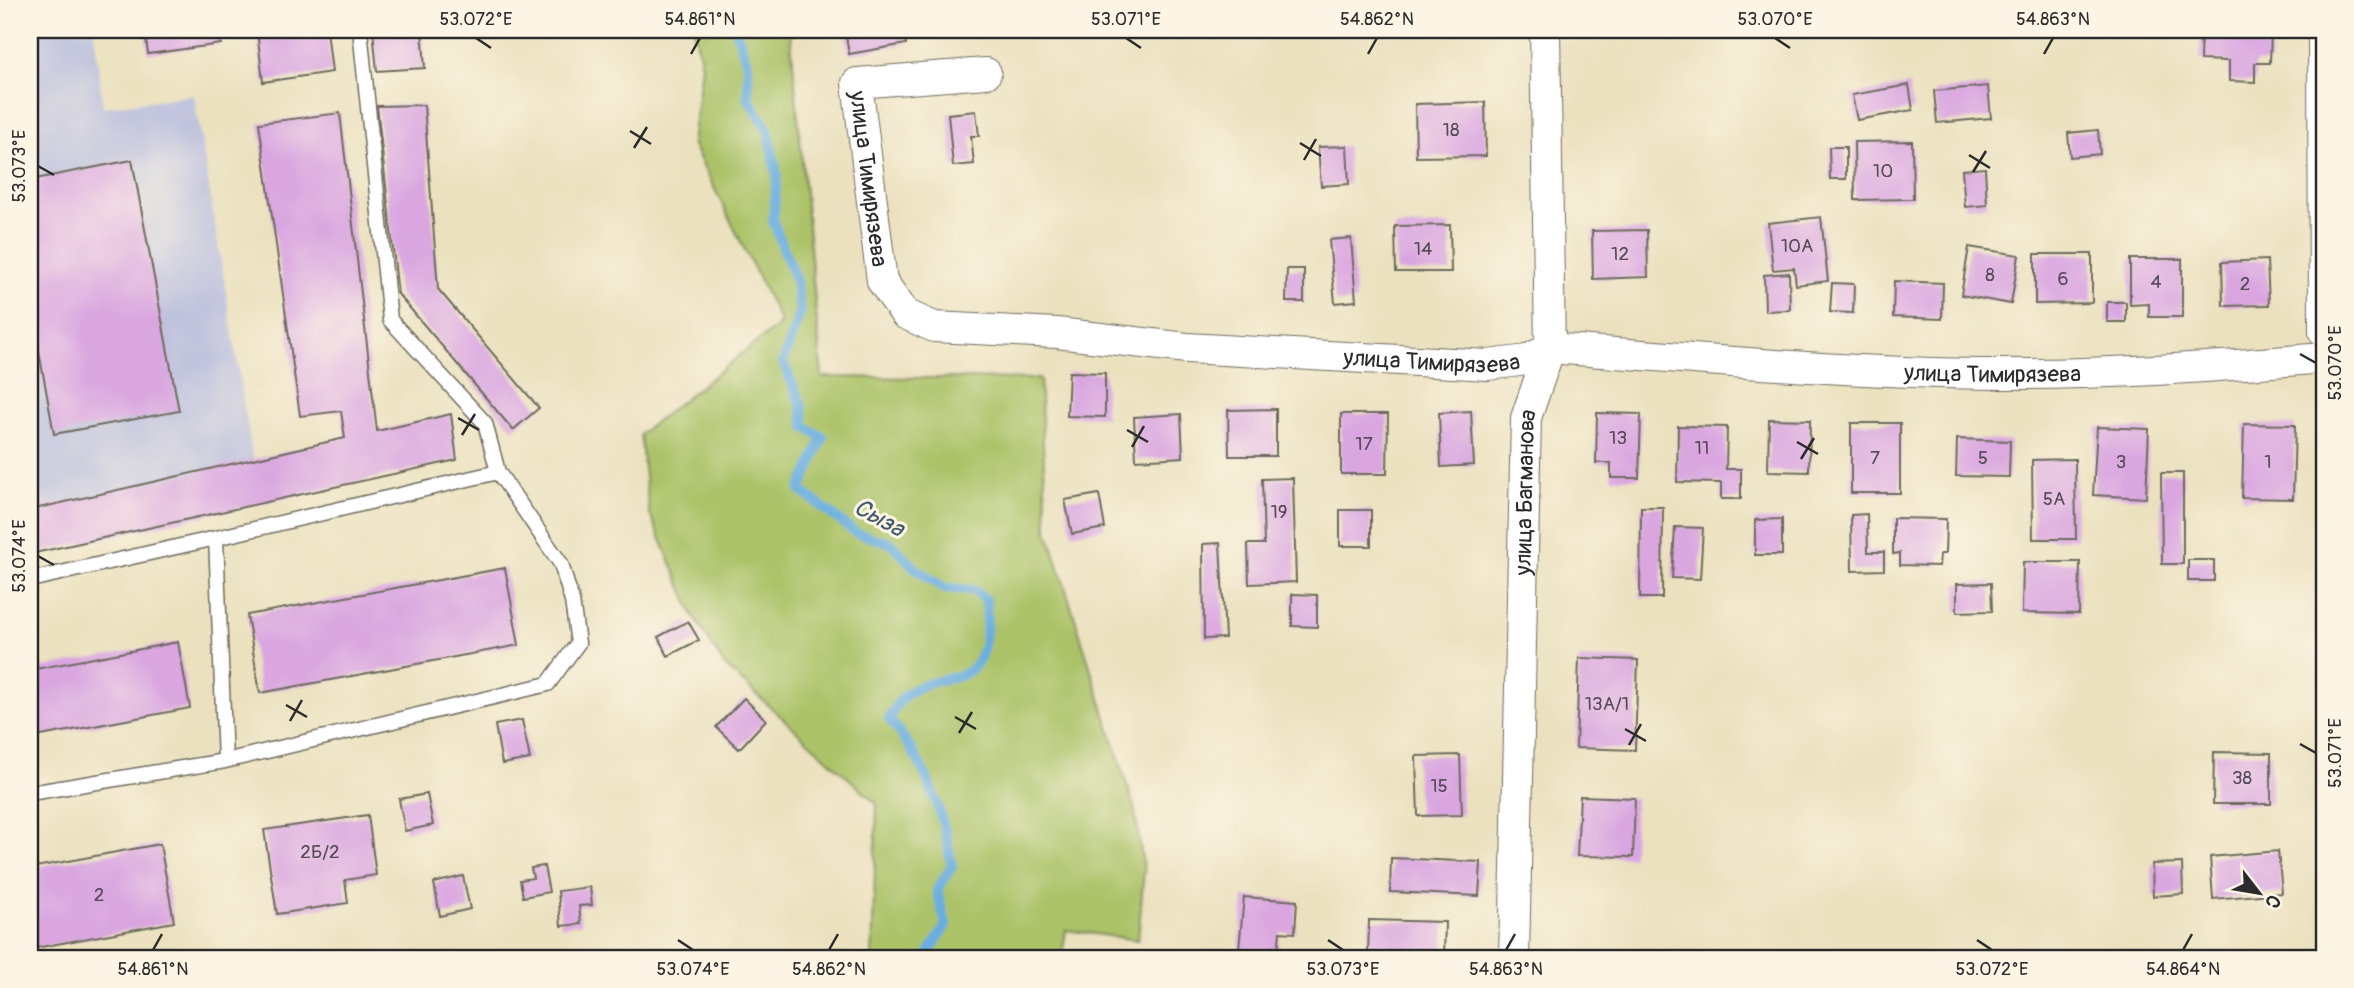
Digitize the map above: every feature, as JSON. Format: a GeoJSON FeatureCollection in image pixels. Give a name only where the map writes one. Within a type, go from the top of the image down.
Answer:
{"type":"FeatureCollection","features":[{"type":"Feature","properties":{"kind":"street","name":"улица Багманова"},"geometry":{"type":"LineString","coordinates":[[1514,958],[1526,418],[1550,348],[1545,30]]}},
{"type":"Feature","properties":{"kind":"street"},"geometry":{"type":"LineString","coordinates":[[2323,30],[2324,332]]}},
{"type":"Feature","properties":{"kind":"street","name":"улица Тимирязева"},"geometry":{"type":"LineString","coordinates":[[986,73],[857,83],[882,281],[905,314],[934,327],[1057,333],[1187,348],[1488,365],[1527,360],[1550,348],[1737,362],[1994,374],[2165,372],[2324,358]]}},
{"type":"Feature","properties":{"kind":"lane"},"geometry":{"type":"LineString","coordinates":[[30,793],[225,761],[548,684],[578,643],[572,601],[561,564],[498,472],[485,423],[390,320],[360,30]]}},
{"type":"Feature","properties":{"kind":"lane"},"geometry":{"type":"LineString","coordinates":[[30,580],[498,472]]}},
{"type":"Feature","properties":{"kind":"lane"},"geometry":{"type":"LineString","coordinates":[[216,538],[225,761]]}},
{"type":"Feature","properties":{"kind":"shaded area"},"geometry":{"type":"Polygon","coordinates":[[[30,30],[94,30],[103,107],[194,95],[260,503],[30,554],[30,30]]]}},
{"type":"Feature","properties":{"kind":"green space"},"geometry":{"type":"Polygon","coordinates":[[[694,30],[790,30],[822,377],[1040,379],[1047,529],[1134,807],[1144,871],[1138,940],[1066,930],[1062,958],[872,958],[877,804],[724,665],[694,616],[649,512],[640,434],[781,323],[692,143],[702,66],[694,30]]]}},
{"type":"Feature","properties":{"kind":"building"},"geometry":{"type":"Polygon","coordinates":[[[145,30],[219,30],[221,44],[148,54],[145,30]]]}},
{"type":"Feature","properties":{"kind":"building"},"geometry":{"type":"Polygon","coordinates":[[[257,30],[327,30],[332,72],[263,82],[257,30]]]}},
{"type":"Feature","properties":{"kind":"building"},"geometry":{"type":"Polygon","coordinates":[[[373,30],[422,30],[425,68],[377,71],[373,30]]]}},
{"type":"Feature","properties":{"kind":"building"},"geometry":{"type":"Polygon","coordinates":[[[845,30],[904,30],[906,44],[849,54],[845,30]]]}},
{"type":"Feature","properties":{"kind":"building"},"geometry":{"type":"Polygon","coordinates":[[[1302,30],[1348,30],[1348,32],[1302,35],[1302,30]]]}},
{"type":"Feature","properties":{"kind":"building"},"geometry":{"type":"Polygon","coordinates":[[[2201,30],[2271,30],[2270,63],[2255,63],[2255,82],[2229,81],[2229,61],[2200,60],[2201,30]]]}},
{"type":"Feature","properties":{"kind":"building"},"geometry":{"type":"Polygon","coordinates":[[[1909,85],[1913,110],[1857,120],[1852,95],[1909,85]]]}},
{"type":"Feature","properties":{"kind":"building"},"geometry":{"type":"Polygon","coordinates":[[[1988,86],[1991,118],[1937,123],[1934,91],[1988,86]]]}},
{"type":"Feature","properties":{"kind":"building"},"geometry":{"type":"Polygon","coordinates":[[[1485,102],[1486,156],[1416,157],[1415,104],[1485,102]]]}},
{"type":"Feature","properties":{"kind":"building"},"geometry":{"type":"Polygon","coordinates":[[[424,105],[438,289],[539,408],[513,430],[398,294],[377,106],[424,105]]]}},
{"type":"Feature","properties":{"kind":"building"},"geometry":{"type":"Polygon","coordinates":[[[976,111],[979,136],[971,136],[974,164],[953,166],[948,114],[976,111]]]}},
{"type":"Feature","properties":{"kind":"building"},"geometry":{"type":"Polygon","coordinates":[[[340,113],[377,431],[451,414],[457,460],[30,554],[30,510],[345,438],[341,411],[300,416],[259,123],[340,113]]]}},
{"type":"Feature","properties":{"kind":"building"},"geometry":{"type":"Polygon","coordinates":[[[2098,130],[2100,154],[2070,157],[2068,133],[2098,130]]]}},
{"type":"Feature","properties":{"kind":"building"},"geometry":{"type":"Polygon","coordinates":[[[1912,141],[1913,199],[1855,200],[1854,142],[1912,141]]]}},
{"type":"Feature","properties":{"kind":"building"},"geometry":{"type":"Polygon","coordinates":[[[1347,146],[1349,184],[1321,186],[1318,147],[1347,146]]]}},
{"type":"Feature","properties":{"kind":"building"},"geometry":{"type":"Polygon","coordinates":[[[1829,147],[1846,147],[1846,179],[1830,179],[1829,147]]]}},
{"type":"Feature","properties":{"kind":"building"},"geometry":{"type":"Polygon","coordinates":[[[132,160],[179,411],[54,434],[30,302],[30,180],[132,160]]]}},
{"type":"Feature","properties":{"kind":"building"},"geometry":{"type":"Polygon","coordinates":[[[1985,168],[1987,205],[1965,207],[1962,170],[1985,168]]]}},
{"type":"Feature","properties":{"kind":"building"},"geometry":{"type":"Polygon","coordinates":[[[1821,217],[1828,281],[1796,285],[1794,268],[1773,270],[1768,223],[1821,217]]]}},
{"type":"Feature","properties":{"kind":"building"},"geometry":{"type":"Polygon","coordinates":[[[1450,225],[1451,272],[1396,272],[1395,226],[1450,225]]]}},
{"type":"Feature","properties":{"kind":"building"},"geometry":{"type":"Polygon","coordinates":[[[1647,230],[1648,277],[1593,279],[1592,231],[1647,230]]]}},
{"type":"Feature","properties":{"kind":"building"},"geometry":{"type":"Polygon","coordinates":[[[1351,238],[1356,301],[1335,303],[1329,240],[1351,238]]]}},
{"type":"Feature","properties":{"kind":"building"},"geometry":{"type":"Polygon","coordinates":[[[1969,247],[2019,255],[2011,304],[1961,295],[1969,247]]]}},
{"type":"Feature","properties":{"kind":"building"},"geometry":{"type":"Polygon","coordinates":[[[2035,254],[2092,254],[2092,303],[2035,304],[2035,254]]]}},
{"type":"Feature","properties":{"kind":"building"},"geometry":{"type":"Polygon","coordinates":[[[2130,259],[2182,259],[2182,317],[2149,317],[2149,304],[2130,305],[2130,259]]]}},
{"type":"Feature","properties":{"kind":"building"},"geometry":{"type":"Polygon","coordinates":[[[2267,260],[2269,305],[2223,306],[2222,262],[2267,260]]]}},
{"type":"Feature","properties":{"kind":"building"},"geometry":{"type":"Polygon","coordinates":[[[1287,269],[1304,269],[1304,302],[1286,302],[1287,269]]]}},
{"type":"Feature","properties":{"kind":"building"},"geometry":{"type":"Polygon","coordinates":[[[1789,273],[1790,310],[1765,311],[1764,275],[1789,273]]]}},
{"type":"Feature","properties":{"kind":"building"},"geometry":{"type":"Polygon","coordinates":[[[1894,281],[1943,283],[1942,319],[1893,317],[1894,281]]]}},
{"type":"Feature","properties":{"kind":"building"},"geometry":{"type":"Polygon","coordinates":[[[1832,283],[1854,284],[1853,313],[1830,312],[1832,283]]]}},
{"type":"Feature","properties":{"kind":"building"},"geometry":{"type":"Polygon","coordinates":[[[2107,302],[2126,302],[2126,322],[2107,322],[2107,302]]]}},
{"type":"Feature","properties":{"kind":"building"},"geometry":{"type":"Polygon","coordinates":[[[1069,372],[1105,373],[1105,417],[1067,416],[1069,372]]]}},
{"type":"Feature","properties":{"kind":"building"},"geometry":{"type":"Polygon","coordinates":[[[1276,409],[1276,456],[1229,456],[1228,410],[1276,409]]]}},
{"type":"Feature","properties":{"kind":"building"},"geometry":{"type":"Polygon","coordinates":[[[1471,411],[1474,465],[1441,467],[1439,413],[1471,411]]]}},
{"type":"Feature","properties":{"kind":"building"},"geometry":{"type":"Polygon","coordinates":[[[1597,413],[1641,414],[1639,478],[1611,478],[1611,463],[1596,463],[1597,413]]]}},
{"type":"Feature","properties":{"kind":"building"},"geometry":{"type":"Polygon","coordinates":[[[1181,414],[1183,457],[1136,460],[1134,417],[1181,414]]]}},
{"type":"Feature","properties":{"kind":"building"},"geometry":{"type":"Polygon","coordinates":[[[1341,414],[1388,414],[1387,474],[1341,474],[1341,414]]]}},
{"type":"Feature","properties":{"kind":"building"},"geometry":{"type":"Polygon","coordinates":[[[1769,419],[1810,420],[1809,472],[1768,471],[1769,419]]]}},
{"type":"Feature","properties":{"kind":"building"},"geometry":{"type":"Polygon","coordinates":[[[1851,423],[1900,423],[1900,493],[1851,493],[1851,423]]]}},
{"type":"Feature","properties":{"kind":"building"},"geometry":{"type":"Polygon","coordinates":[[[2244,424],[2295,425],[2293,499],[2242,498],[2244,424]]]}},
{"type":"Feature","properties":{"kind":"building"},"geometry":{"type":"Polygon","coordinates":[[[1678,426],[1727,427],[1726,469],[1741,469],[1741,499],[1721,499],[1721,483],[1677,482],[1678,426]]]}},
{"type":"Feature","properties":{"kind":"building"},"geometry":{"type":"Polygon","coordinates":[[[2097,427],[2149,429],[2146,498],[2093,495],[2097,427]]]}},
{"type":"Feature","properties":{"kind":"building"},"geometry":{"type":"Polygon","coordinates":[[[1957,439],[2010,441],[2009,477],[1956,476],[1957,439]]]}},
{"type":"Feature","properties":{"kind":"building"},"geometry":{"type":"Polygon","coordinates":[[[2075,459],[2076,539],[2033,539],[2032,460],[2075,459]]]}},
{"type":"Feature","properties":{"kind":"building"},"geometry":{"type":"Polygon","coordinates":[[[2161,473],[2183,473],[2183,564],[2162,564],[2161,473]]]}},
{"type":"Feature","properties":{"kind":"building"},"geometry":{"type":"Polygon","coordinates":[[[1293,478],[1296,582],[1249,584],[1248,544],[1264,544],[1262,479],[1293,478]]]}},
{"type":"Feature","properties":{"kind":"building"},"geometry":{"type":"Polygon","coordinates":[[[1099,494],[1105,528],[1072,534],[1065,500],[1099,494]]]}},
{"type":"Feature","properties":{"kind":"building"},"geometry":{"type":"Polygon","coordinates":[[[1641,507],[1663,507],[1662,598],[1640,598],[1641,507]]]}},
{"type":"Feature","properties":{"kind":"building"},"geometry":{"type":"Polygon","coordinates":[[[1340,510],[1371,510],[1371,546],[1340,546],[1340,510]]]}},
{"type":"Feature","properties":{"kind":"building"},"geometry":{"type":"Polygon","coordinates":[[[1867,514],[1868,552],[1884,552],[1884,570],[1852,571],[1851,515],[1867,514]]]}},
{"type":"Feature","properties":{"kind":"building"},"geometry":{"type":"Polygon","coordinates":[[[1893,518],[1946,519],[1945,554],[1940,554],[1939,566],[1900,565],[1900,553],[1893,554],[1893,518]]]}},
{"type":"Feature","properties":{"kind":"building"},"geometry":{"type":"Polygon","coordinates":[[[1782,519],[1782,555],[1755,555],[1755,520],[1782,519]]]}},
{"type":"Feature","properties":{"kind":"building"},"geometry":{"type":"Polygon","coordinates":[[[1675,527],[1703,528],[1700,579],[1672,578],[1675,527]]]}},
{"type":"Feature","properties":{"kind":"building"},"geometry":{"type":"Polygon","coordinates":[[[1220,543],[1225,638],[1204,639],[1203,544],[1220,543]]]}},
{"type":"Feature","properties":{"kind":"building"},"geometry":{"type":"Polygon","coordinates":[[[2188,560],[2214,560],[2214,581],[2188,581],[2188,560]]]}},
{"type":"Feature","properties":{"kind":"building"},"geometry":{"type":"Polygon","coordinates":[[[2023,562],[2080,562],[2079,614],[2022,613],[2023,562]]]}},
{"type":"Feature","properties":{"kind":"building"},"geometry":{"type":"Polygon","coordinates":[[[505,568],[519,645],[260,693],[247,615],[505,568]]]}},
{"type":"Feature","properties":{"kind":"building"},"geometry":{"type":"Polygon","coordinates":[[[1991,583],[1992,611],[1957,612],[1957,584],[1991,583]]]}},
{"type":"Feature","properties":{"kind":"building"},"geometry":{"type":"Polygon","coordinates":[[[1292,594],[1317,595],[1317,627],[1292,626],[1292,594]]]}},
{"type":"Feature","properties":{"kind":"building"},"geometry":{"type":"Polygon","coordinates":[[[688,621],[699,640],[668,656],[658,637],[688,621]]]}},
{"type":"Feature","properties":{"kind":"building"},"geometry":{"type":"Polygon","coordinates":[[[178,642],[190,708],[30,738],[30,670],[178,642]]]}},
{"type":"Feature","properties":{"kind":"building"},"geometry":{"type":"Polygon","coordinates":[[[1579,658],[1638,660],[1635,750],[1576,748],[1579,658]]]}},
{"type":"Feature","properties":{"kind":"building"},"geometry":{"type":"Polygon","coordinates":[[[744,698],[766,720],[739,749],[716,727],[744,698]]]}},
{"type":"Feature","properties":{"kind":"building"},"geometry":{"type":"Polygon","coordinates":[[[522,720],[530,759],[502,764],[495,725],[522,720]]]}},
{"type":"Feature","properties":{"kind":"building"},"geometry":{"type":"Polygon","coordinates":[[[2214,752],[2271,753],[2271,804],[2213,804],[2214,752]]]}},
{"type":"Feature","properties":{"kind":"building"},"geometry":{"type":"Polygon","coordinates":[[[1460,755],[1462,815],[1418,816],[1416,756],[1460,755]]]}},
{"type":"Feature","properties":{"kind":"building"},"geometry":{"type":"Polygon","coordinates":[[[427,794],[433,825],[405,831],[399,799],[427,794]]]}},
{"type":"Feature","properties":{"kind":"building"},"geometry":{"type":"Polygon","coordinates":[[[1580,796],[1635,798],[1633,857],[1577,856],[1580,796]]]}},
{"type":"Feature","properties":{"kind":"building"},"geometry":{"type":"Polygon","coordinates":[[[368,815],[376,875],[345,880],[348,903],[277,914],[264,830],[368,815]]]}},
{"type":"Feature","properties":{"kind":"building"},"geometry":{"type":"Polygon","coordinates":[[[160,844],[174,922],[30,949],[30,868],[160,844]]]}},
{"type":"Feature","properties":{"kind":"building"},"geometry":{"type":"Polygon","coordinates":[[[2278,851],[2282,893],[2213,899],[2210,857],[2278,851]]]}},
{"type":"Feature","properties":{"kind":"building"},"geometry":{"type":"Polygon","coordinates":[[[1391,858],[1481,862],[1479,896],[1390,892],[1391,858]]]}},
{"type":"Feature","properties":{"kind":"building"},"geometry":{"type":"Polygon","coordinates":[[[2182,863],[2183,894],[2153,896],[2152,864],[2182,863]]]}},
{"type":"Feature","properties":{"kind":"building"},"geometry":{"type":"Polygon","coordinates":[[[544,866],[549,892],[523,897],[520,880],[533,878],[531,868],[544,866]]]}},
{"type":"Feature","properties":{"kind":"building"},"geometry":{"type":"Polygon","coordinates":[[[463,876],[470,909],[440,916],[434,883],[463,876]]]}},
{"type":"Feature","properties":{"kind":"building"},"geometry":{"type":"Polygon","coordinates":[[[590,887],[592,905],[579,906],[581,924],[561,926],[558,891],[590,887]]]}},
{"type":"Feature","properties":{"kind":"building"},"geometry":{"type":"Polygon","coordinates":[[[1244,897],[1297,901],[1295,933],[1280,932],[1278,952],[1239,949],[1244,897]]]}},
{"type":"Feature","properties":{"kind":"building"},"geometry":{"type":"Polygon","coordinates":[[[1369,920],[1445,922],[1444,956],[1368,958],[1369,920]]]}},
{"type":"Feature","properties":{"kind":"waterway","name":"Сыза"},"geometry":{"type":"LineString","coordinates":[[736,30],[748,66],[748,98],[768,130],[777,175],[773,221],[796,281],[800,312],[783,362],[801,404],[805,427],[823,437],[800,490],[856,533],[891,543],[916,569],[944,588],[973,590],[986,600],[985,637],[979,660],[967,672],[919,687],[903,698],[889,719],[913,752],[931,788],[944,826],[952,866],[937,890],[946,925],[926,958]]}}]}
